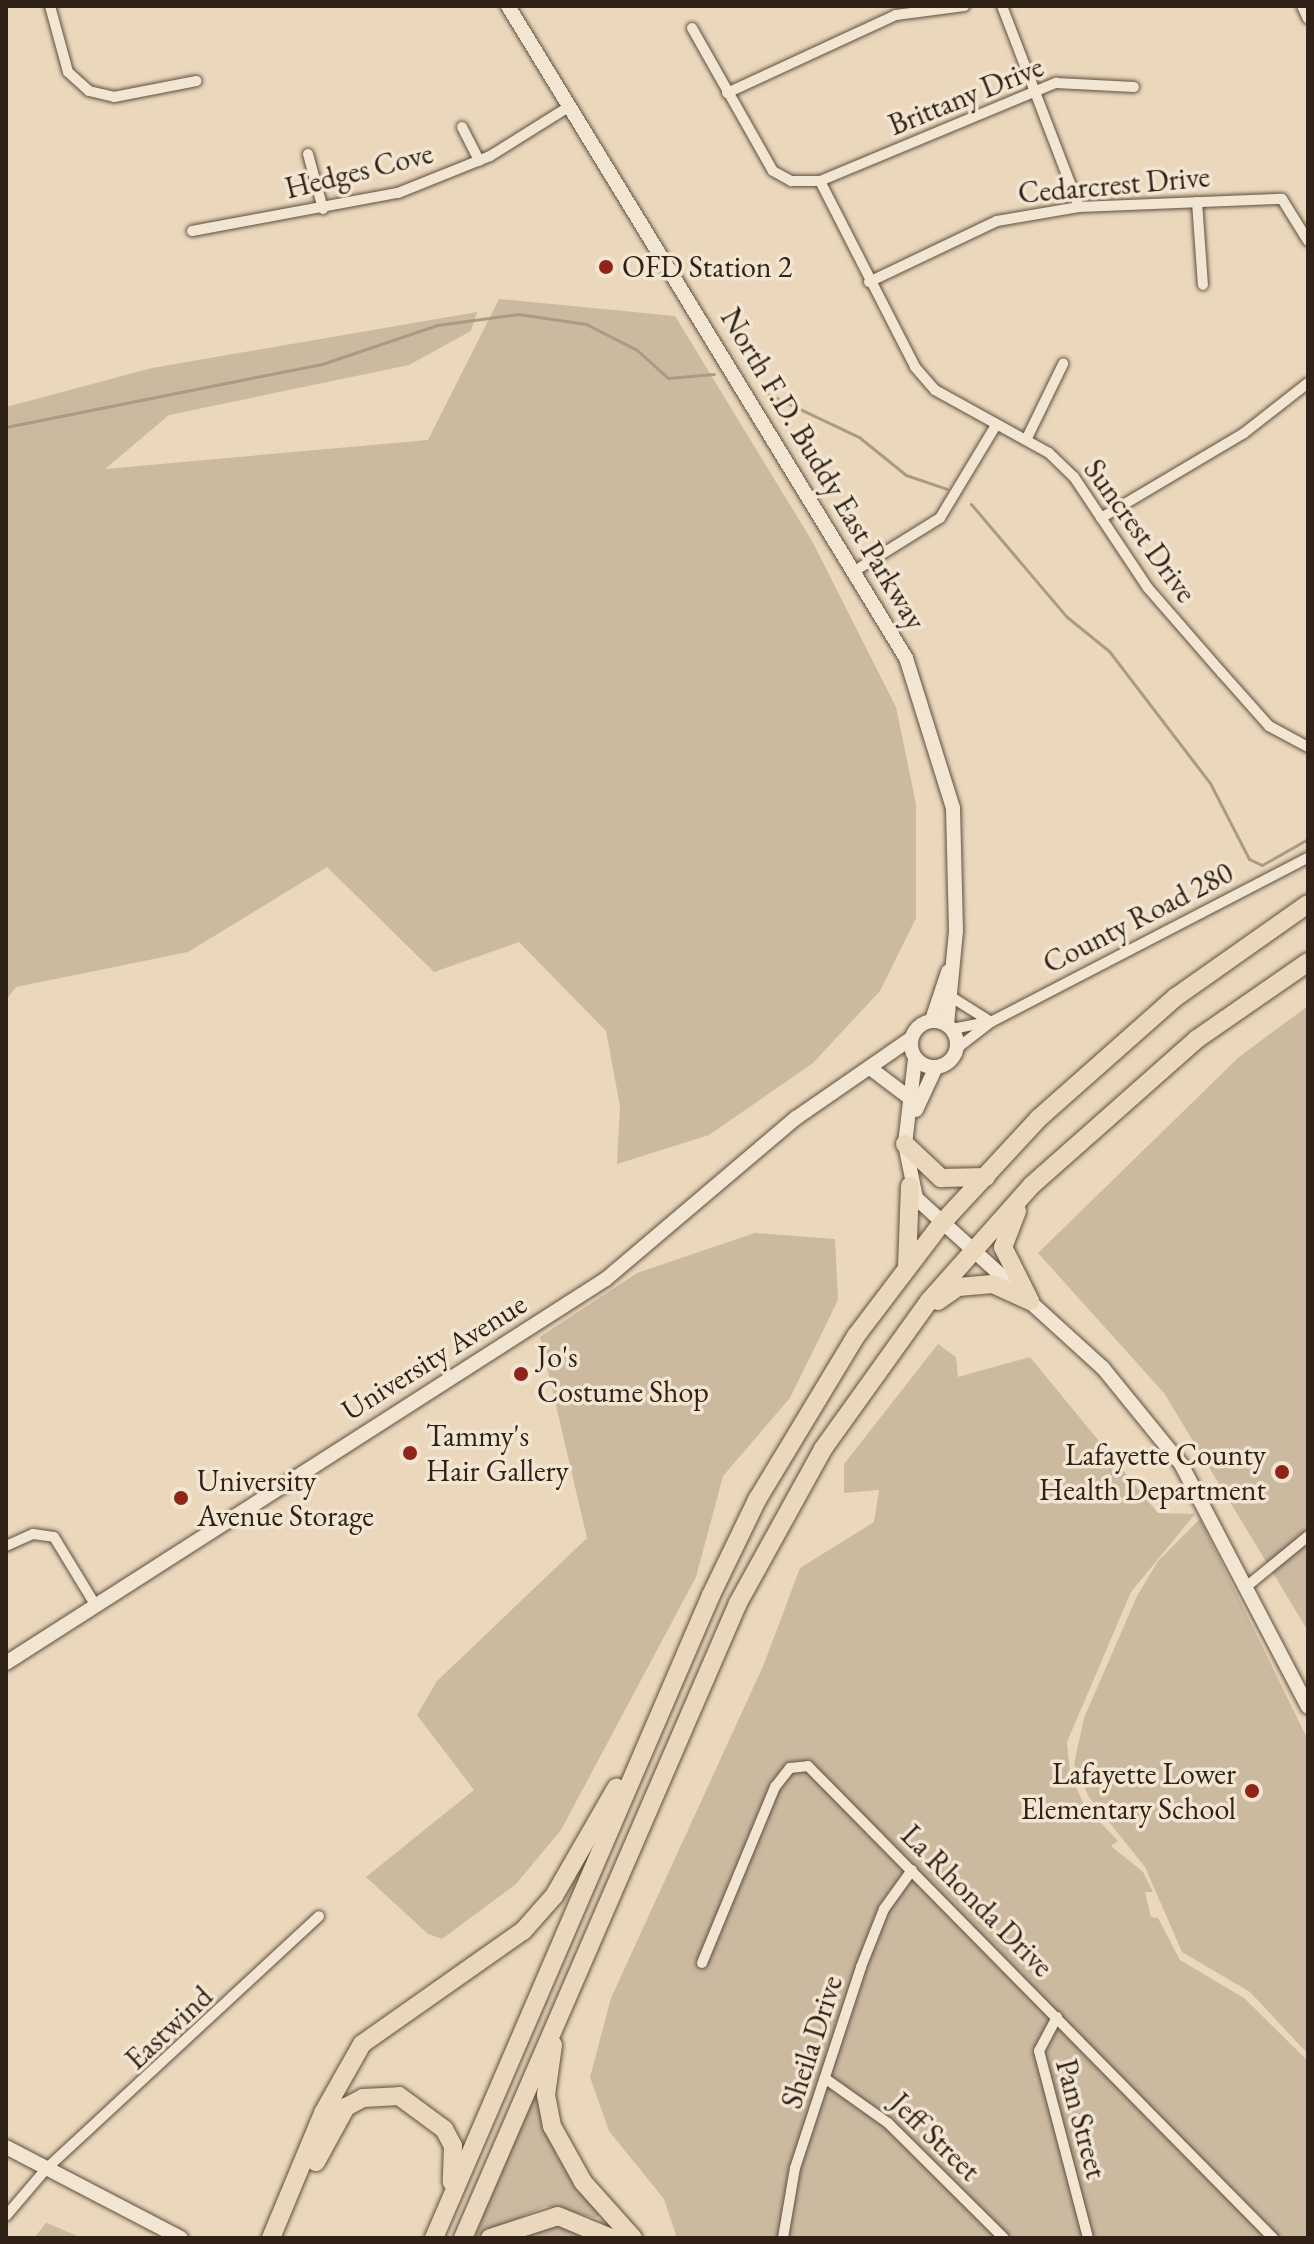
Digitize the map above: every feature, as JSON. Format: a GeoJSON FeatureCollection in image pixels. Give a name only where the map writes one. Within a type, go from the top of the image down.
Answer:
{"type":"FeatureCollection","features":[{"type":"Feature","properties":{"kind":"highway"},"geometry":{"type":"LineString","coordinates":[[434,2238],[666,1698],[757,1500],[907,1267],[941,1224],[1117,1045],[1308,904]]}},
{"type":"Feature","properties":{"kind":"highway"},"geometry":{"type":"LineString","coordinates":[[463,2238],[738,1603],[823,1449],[902,1336],[972,1250],[1032,1185],[1197,1039],[1308,962]]}},
{"type":"Feature","properties":{"kind":"highway"},"geometry":{"type":"LineString","coordinates":[[905,1144],[941,1178],[986,1177]]}},
{"type":"Feature","properties":{"kind":"highway"},"geometry":{"type":"LineString","coordinates":[[1030,1301],[1003,1247],[1032,1185]]}},
{"type":"Feature","properties":{"kind":"highway"},"geometry":{"type":"LineString","coordinates":[[907,1267],[910,1186]]}},
{"type":"Feature","properties":{"kind":"highway"},"geometry":{"type":"LineString","coordinates":[[902,1336],[958,1287],[993,1284],[1030,1301]]}},
{"type":"Feature","properties":{"kind":"highway"},"geometry":{"type":"LineString","coordinates":[[261,2238],[282,2210],[362,2044],[419,1998],[489,1959],[554,1896],[666,1698]]}},
{"type":"Feature","properties":{"kind":"highway"},"geometry":{"type":"LineString","coordinates":[[559,2014],[546,2095],[552,2126],[583,2182],[633,2238]]}},
{"type":"Feature","properties":{"kind":"highway"},"geometry":{"type":"LineString","coordinates":[[282,2236],[335,2120],[363,2098],[381,2094],[417,2104],[444,2129],[454,2167],[447,2207]]}},
{"type":"Feature","properties":{"kind":"highway"},"geometry":{"type":"LineString","coordinates":[[282,2210],[282,2236]]}},
{"type":"Feature","properties":{"kind":"highway"},"geometry":{"type":"LineString","coordinates":[[490,2238],[558,2216],[611,2238]]}},
{"type":"Feature","properties":{"kind":"main road","name":"North F.D. Buddy East Parkway"},"geometry":{"type":"LineString","coordinates":[[508,6],[856,570],[906,658],[944,760],[957,851],[953,956]]}},
{"type":"Feature","properties":{"kind":"main road"},"geometry":{"type":"LineString","coordinates":[[909,1123],[936,1067],[956,1049],[950,1027],[953,956]]}},
{"type":"Feature","properties":{"kind":"main road"},"geometry":{"type":"LineString","coordinates":[[953,956],[932,1020],[910,1039],[914,1057],[905,1144],[910,1186],[941,1224],[1103,1368],[1181,1464],[1308,1707]]}},
{"type":"Feature","properties":{"kind":"main road"},"geometry":{"type":"LineString","coordinates":[[932,1020],[950,1027]]}},
{"type":"Feature","properties":{"kind":"main road","name":"University Avenue"},"geometry":{"type":"LineString","coordinates":[[6,1663],[606,1279],[796,1118],[910,1039]]}},
{"type":"Feature","properties":{"kind":"main road"},"geometry":{"type":"LineString","coordinates":[[914,1057],[936,1067]]}},
{"type":"Feature","properties":{"kind":"main road","name":"University Avenue"},"geometry":{"type":"LineString","coordinates":[[870,1068],[914,1057]]}},
{"type":"Feature","properties":{"kind":"main road"},"geometry":{"type":"LineString","coordinates":[[870,1068],[911,1099]]}},
{"type":"Feature","properties":{"kind":"main road"},"geometry":{"type":"LineString","coordinates":[[6,2147],[181,2238]]}},
{"type":"Feature","properties":{"kind":"street"},"geometry":{"type":"LineString","coordinates":[[50,6],[68,72],[89,91],[114,97],[196,81]]}},
{"type":"Feature","properties":{"kind":"street"},"geometry":{"type":"LineString","coordinates":[[727,93],[894,10],[964,6]]}},
{"type":"Feature","properties":{"kind":"street"},"geometry":{"type":"LineString","coordinates":[[1002,6],[1079,207]]}},
{"type":"Feature","properties":{"kind":"street"},"geometry":{"type":"LineString","coordinates":[[1302,6],[1308,19]]}},
{"type":"Feature","properties":{"kind":"street"},"geometry":{"type":"LineString","coordinates":[[692,28],[727,93],[782,180],[820,181]]}},
{"type":"Feature","properties":{"kind":"street","name":"Brittany Drive"},"geometry":{"type":"LineString","coordinates":[[820,181],[1035,92],[1075,80],[1134,87]]}},
{"type":"Feature","properties":{"kind":"street","name":"Hedges Cove"},"geometry":{"type":"LineString","coordinates":[[192,231],[398,193],[479,161],[570,106]]}},
{"type":"Feature","properties":{"kind":"street"},"geometry":{"type":"LineString","coordinates":[[462,127],[479,161]]}},
{"type":"Feature","properties":{"kind":"street"},"geometry":{"type":"LineString","coordinates":[[308,154],[323,209]]}},
{"type":"Feature","properties":{"kind":"street","name":"Suncrest Drive"},"geometry":{"type":"LineString","coordinates":[[820,181],[915,367],[935,390],[1026,440],[1081,484],[1148,588],[1269,726],[1308,747]]}},
{"type":"Feature","properties":{"kind":"street","name":"Cedarcrest Drive"},"geometry":{"type":"LineString","coordinates":[[869,282],[992,223],[1079,207],[1282,199],[1308,241]]}},
{"type":"Feature","properties":{"kind":"street"},"geometry":{"type":"LineString","coordinates":[[1197,202],[1203,285]]}},
{"type":"Feature","properties":{"kind":"street"},"geometry":{"type":"LineString","coordinates":[[1026,440],[1063,364]]}},
{"type":"Feature","properties":{"kind":"street"},"geometry":{"type":"LineString","coordinates":[[1101,518],[1217,451],[1308,383]]}},
{"type":"Feature","properties":{"kind":"street"},"geometry":{"type":"LineString","coordinates":[[856,570],[940,518],[996,425]]}},
{"type":"Feature","properties":{"kind":"street","name":"County Road 280"},"geometry":{"type":"LineString","coordinates":[[991,1022],[1308,858]]}},
{"type":"Feature","properties":{"kind":"street"},"geometry":{"type":"LineString","coordinates":[[953,998],[991,1022]]}},
{"type":"Feature","properties":{"kind":"street"},"geometry":{"type":"LineString","coordinates":[[950,1027],[991,1022]]}},
{"type":"Feature","properties":{"kind":"street"},"geometry":{"type":"LineString","coordinates":[[956,1049],[991,1022]]}},
{"type":"Feature","properties":{"kind":"street"},"geometry":{"type":"LineString","coordinates":[[6,1546],[33,1534],[54,1537],[96,1606]]}},
{"type":"Feature","properties":{"kind":"street"},"geometry":{"type":"LineString","coordinates":[[1246,1587],[1308,1536]]}},
{"type":"Feature","properties":{"kind":"street","name":"La Rhonda Drive"},"geometry":{"type":"LineString","coordinates":[[702,1963],[773,1791],[790,1768],[808,1766],[1273,2238]]}},
{"type":"Feature","properties":{"kind":"street","name":"Sheila Drive"},"geometry":{"type":"LineString","coordinates":[[783,2238],[795,2168],[874,1930],[912,1870]]}},
{"type":"Feature","properties":{"kind":"street","name":"Eastwind"},"geometry":{"type":"LineString","coordinates":[[6,2216],[46,2169],[319,1916]]}},
{"type":"Feature","properties":{"kind":"street","name":"Pam Street"},"geometry":{"type":"LineString","coordinates":[[1057,2017],[1039,2051],[1088,2238]]}},
{"type":"Feature","properties":{"kind":"street","name":"Jeff Street"},"geometry":{"type":"LineString","coordinates":[[826,2079],[888,2123],[1004,2238]]}},
{"type":"Feature","properties":{"kind":"shaded area"},"geometry":{"type":"Polygon","coordinates":[[[499,299],[675,316],[812,541],[896,707],[916,804],[916,918],[880,991],[813,1063],[709,1135],[617,1164],[620,1106],[606,1031],[519,942],[434,972],[327,867],[188,952],[16,987],[6,1000],[6,407],[152,368],[477,312],[471,331],[409,365],[169,415],[105,469],[428,440],[499,299]]]}},
{"type":"Feature","properties":{"kind":"shaded area"},"geometry":{"type":"Polygon","coordinates":[[[1308,1006],[1308,1631],[1164,1393],[1038,1253],[1239,1057],[1308,1006]]]}},
{"type":"Feature","properties":{"kind":"shaded area"},"geometry":{"type":"Polygon","coordinates":[[[755,1233],[835,1239],[838,1300],[790,1398],[723,1476],[696,1577],[561,1830],[516,1884],[442,1939],[428,1934],[366,1877],[474,1790],[417,1715],[437,1681],[587,1538],[540,1337],[637,1273],[755,1233]]]}},
{"type":"Feature","properties":{"kind":"shaded area"},"geometry":{"type":"Polygon","coordinates":[[[938,1344],[956,1357],[958,1377],[1030,1357],[1158,1513],[1195,1514],[1131,1592],[1067,1742],[1070,1773],[1084,1805],[1118,1841],[1111,1846],[1143,1872],[1153,1892],[1145,1892],[1151,1917],[1158,1918],[1180,1960],[1244,1998],[1308,2061],[1308,2238],[677,2238],[664,2199],[609,2131],[590,2077],[611,1998],[764,1664],[800,1568],[874,1522],[879,1490],[844,1493],[844,1464],[938,1344]]]}},
{"type":"Feature","properties":{"kind":"shaded area"},"geometry":{"type":"Polygon","coordinates":[[[1200,1519],[1308,1740],[1308,2054],[1250,1992],[1182,1952],[1145,1867],[1089,1797],[1074,1764],[1084,1718],[1137,1596],[1158,1561],[1200,1519]]]}},
{"type":"Feature","properties":{"kind":"shaded area"},"geometry":{"type":"Polygon","coordinates":[[[537,2087],[557,2157],[601,2212],[596,2218],[546,2206],[474,2238],[537,2087]]]}},
{"type":"Feature","properties":{"kind":"shaded area"},"geometry":{"type":"Polygon","coordinates":[[[546,2221],[603,2238],[499,2238],[546,2221]]]}},
{"type":"Feature","properties":{"kind":"shaded area"},"geometry":{"type":"Polygon","coordinates":[[[47,2223],[82,2238],[34,2238],[47,2223]]]}},
{"type":"Feature","properties":{"kind":"waterway"},"geometry":{"type":"LineString","coordinates":[[6,427],[322,364],[437,325],[518,314],[586,324],[637,350],[668,378],[714,374]]}},
{"type":"Feature","properties":{"kind":"waterway"},"geometry":{"type":"LineString","coordinates":[[762,391],[859,437],[906,475],[947,489]]}},
{"type":"Feature","properties":{"kind":"waterway"},"geometry":{"type":"LineString","coordinates":[[971,504],[1067,617],[1109,651],[1210,783],[1249,859],[1262,865],[1308,839]]}},
{"type":"Feature","properties":{"kind":"place","name":"OFD Station 2"},"geometry":{"type":"Point","coordinates":[606,267]}},
{"type":"Feature","properties":{"kind":"place","name":"Jo's Costume Shop"},"geometry":{"type":"Point","coordinates":[521,1374]}},
{"type":"Feature","properties":{"kind":"place","name":"Tammy's Hair Gallery"},"geometry":{"type":"Point","coordinates":[410,1453]}},
{"type":"Feature","properties":{"kind":"place","name":"Lafayette County Health Department"},"geometry":{"type":"Point","coordinates":[1282,1472]}},
{"type":"Feature","properties":{"kind":"place","name":"University Avenue Storage"},"geometry":{"type":"Point","coordinates":[181,1498]}},
{"type":"Feature","properties":{"kind":"place","name":"Lafayette Lower Elementary School"},"geometry":{"type":"Point","coordinates":[1252,1791]}}]}
